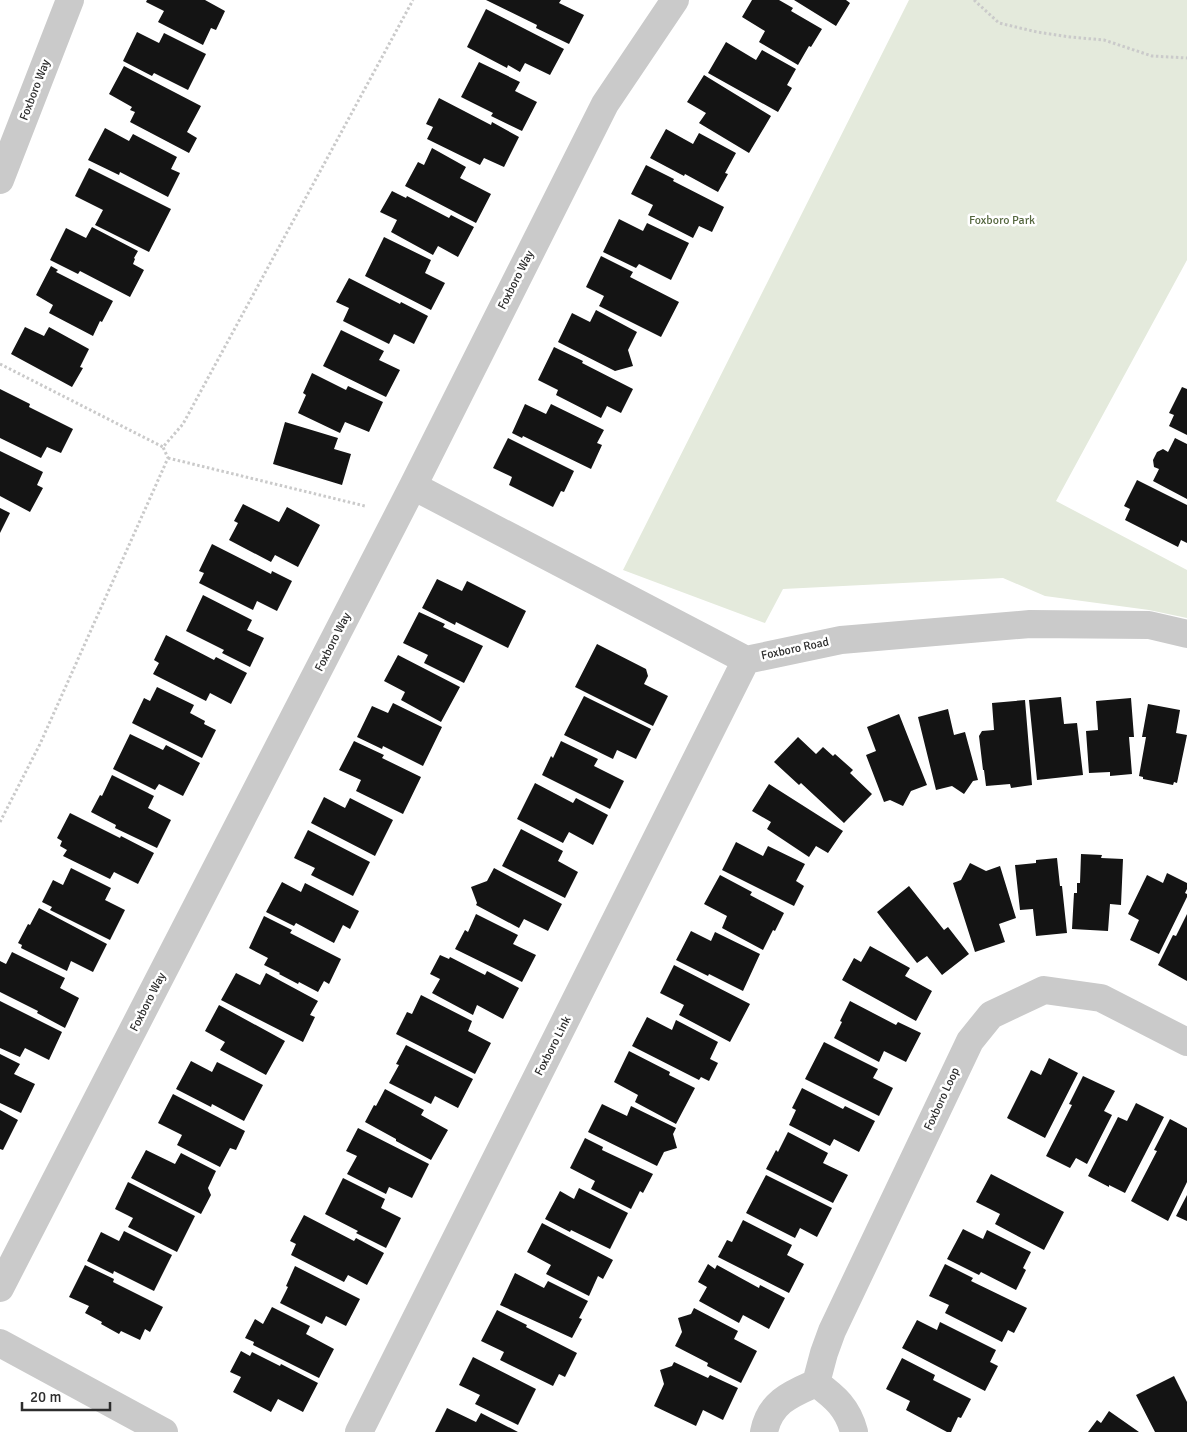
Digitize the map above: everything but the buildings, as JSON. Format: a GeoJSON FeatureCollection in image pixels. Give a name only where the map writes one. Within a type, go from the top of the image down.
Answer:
{"type":"FeatureCollection","features":[{"type":"Feature","properties":{"kind":"street","name":"Foxboro Way"},"geometry":{"type":"LineString","coordinates":[[0,180],[70,0]]}},
{"type":"Feature","properties":{"kind":"street","name":"Foxboro Way"},"geometry":{"type":"LineString","coordinates":[[0,1288],[413,486],[605,104],[674,0]]}},
{"type":"Feature","properties":{"kind":"street","name":"Foxboro Road"},"geometry":{"type":"LineString","coordinates":[[413,486],[746,660],[841,640],[1030,624],[1149,625],[1187,634]]}},
{"type":"Feature","properties":{"kind":"street","name":"Foxboro Link"},"geometry":{"type":"LineString","coordinates":[[359,1432],[746,660]]}},
{"type":"Feature","properties":{"kind":"street","name":"Foxboro Loop"},"geometry":{"type":"LineString","coordinates":[[816,1382],[832,1331],[970,1041],[991,1016],[1044,990],[1101,998],[1187,1042]]}},
{"type":"Feature","properties":{"kind":"street"},"geometry":{"type":"LineString","coordinates":[[0,1343],[164,1432]]}},
{"type":"Feature","properties":{"kind":"street"},"geometry":{"type":"LineString","coordinates":[[764,1432],[766,1421],[774,1408],[786,1398],[816,1382],[842,1405],[850,1417],[854,1432]]}},
{"type":"Feature","properties":{"kind":"path"},"geometry":{"type":"LineString","coordinates":[[163,447],[183,424],[413,0]]}},
{"type":"Feature","properties":{"kind":"path"},"geometry":{"type":"LineString","coordinates":[[974,0],[999,22],[1045,34],[1104,40],[1152,56],[1187,58]]}},
{"type":"Feature","properties":{"kind":"path"},"geometry":{"type":"LineString","coordinates":[[0,364],[163,447],[168,458],[40,744],[0,822]]}},
{"type":"Feature","properties":{"kind":"path"},"geometry":{"type":"LineString","coordinates":[[168,458],[365,506]]}},
{"type":"Feature","properties":{"kind":"green space","name":"Foxboro Park"},"geometry":{"type":"Polygon","coordinates":[[[909,0],[1187,0],[1187,260],[1056,501],[1187,570],[1187,618],[1149,610],[1045,596],[1003,578],[783,589],[765,623],[623,570],[909,0]]]}}]}
